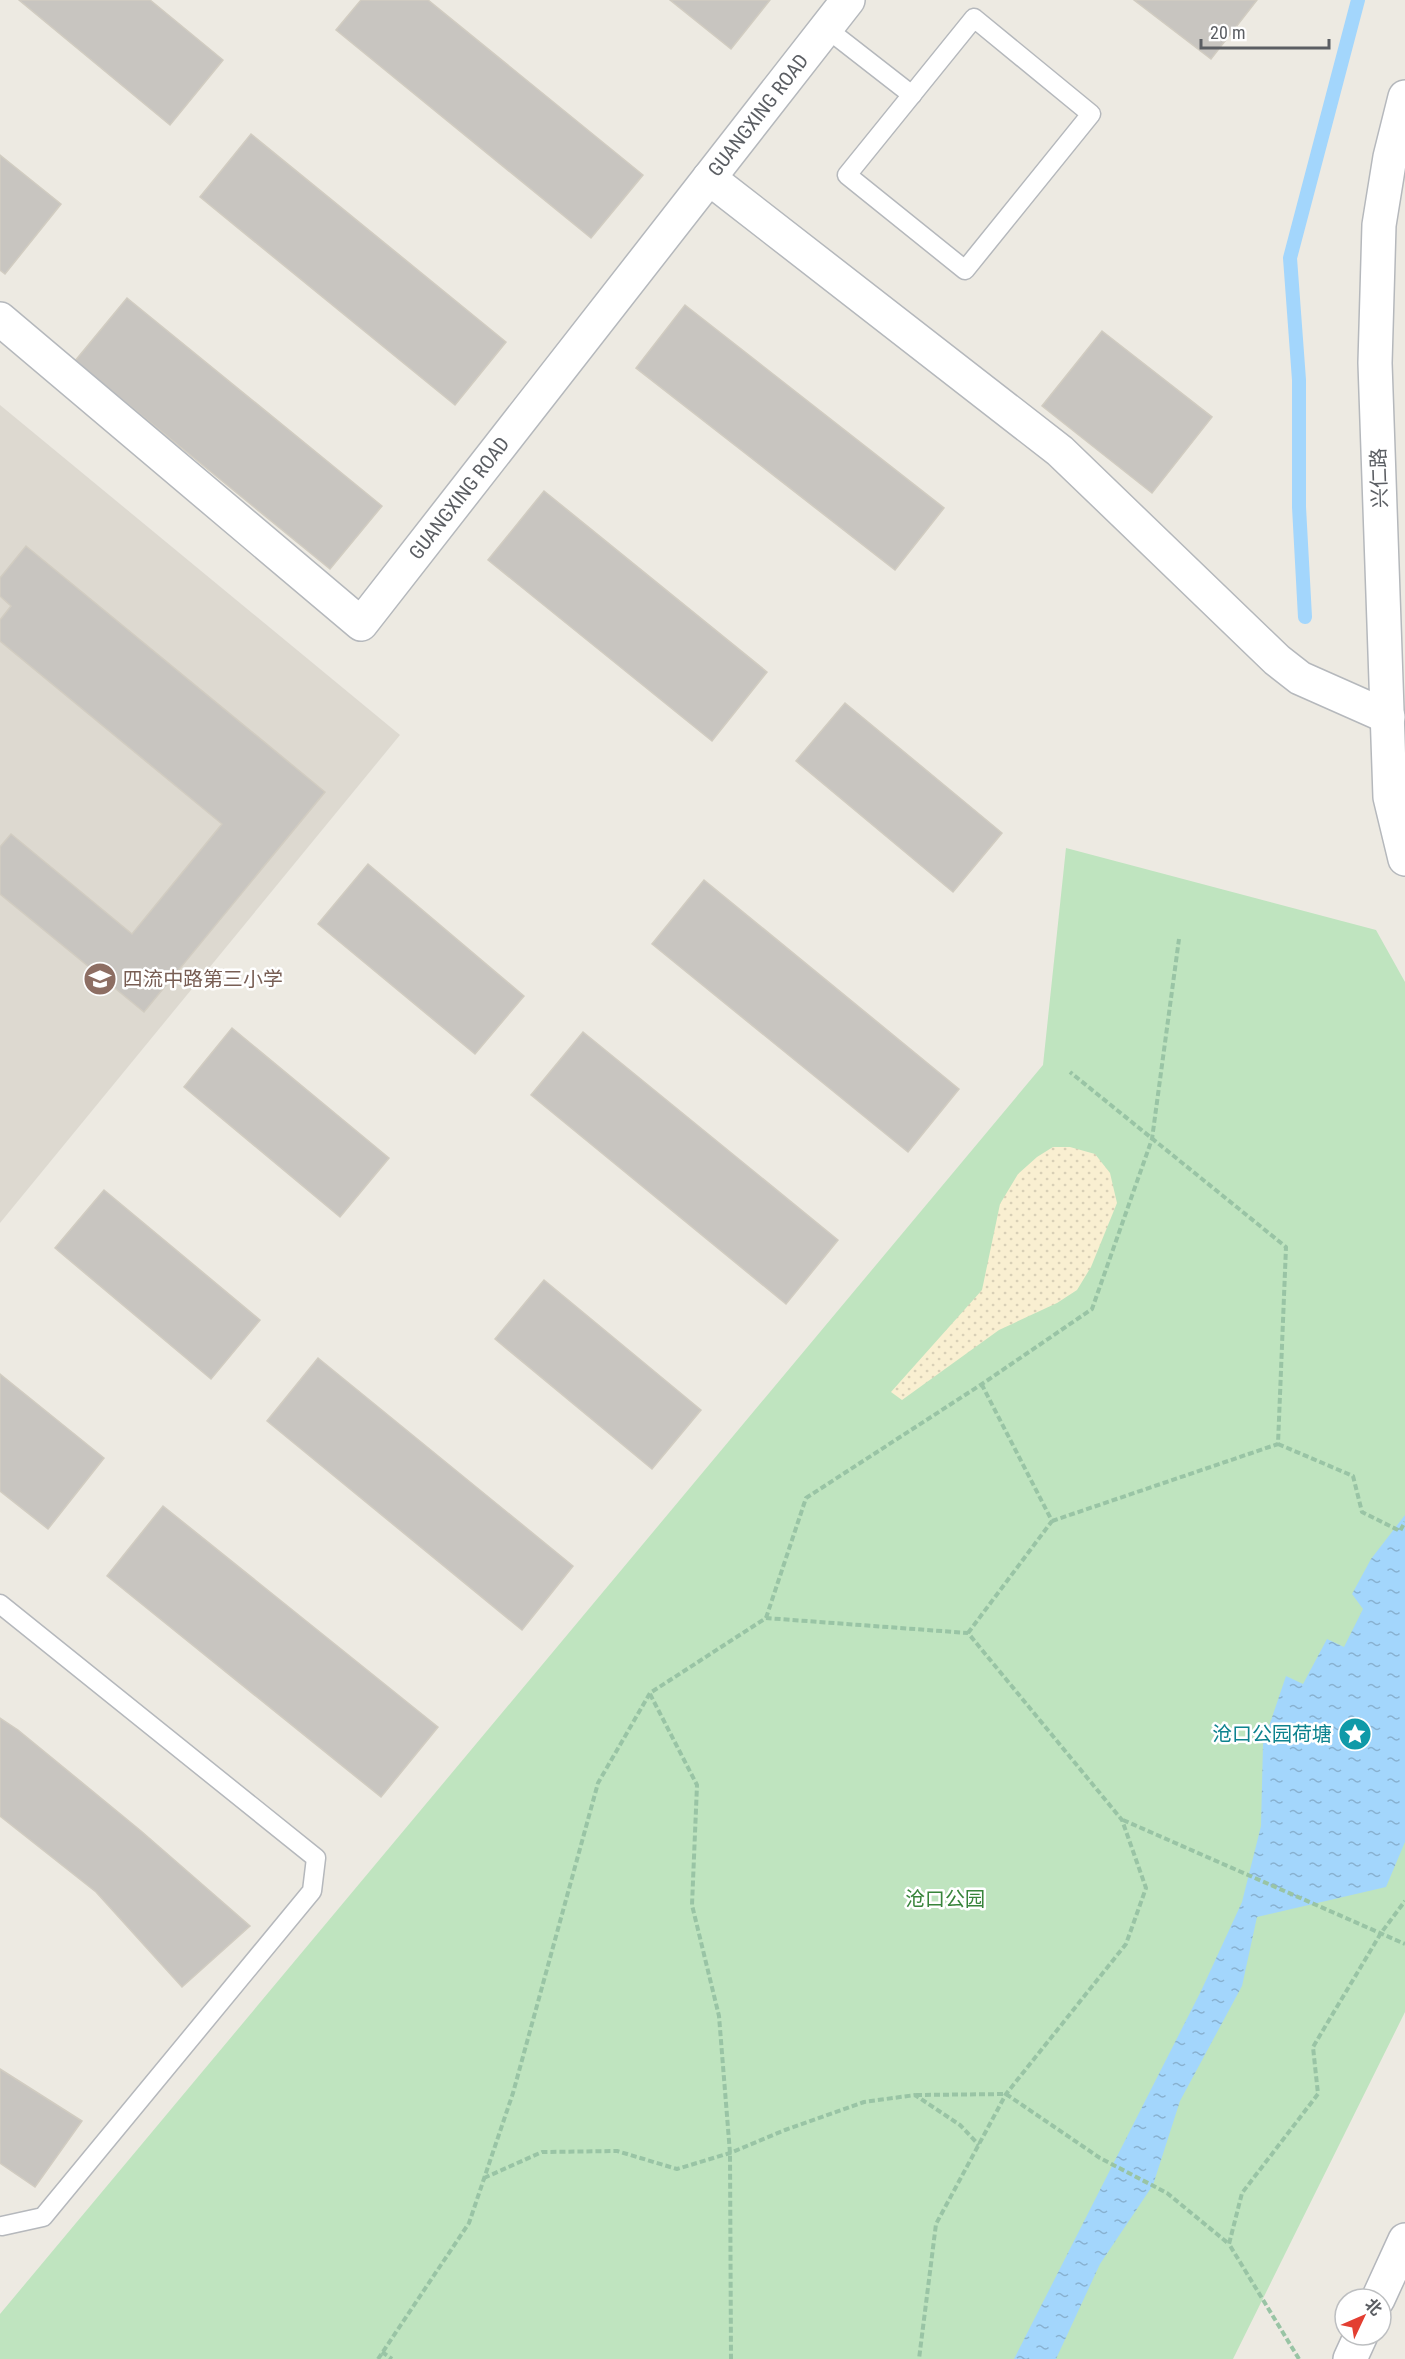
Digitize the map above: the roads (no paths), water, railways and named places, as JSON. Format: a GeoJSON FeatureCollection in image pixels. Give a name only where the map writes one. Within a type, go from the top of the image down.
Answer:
{"type":"FeatureCollection","features":[{"type":"Feature","properties":{"kind":"street","name":"GUANGXING ROAD"},"geometry":{"type":"LineString","coordinates":[[0,319],[361,624],[848,0]]}},
{"type":"Feature","properties":{"kind":"street","name":"兴仁路"},"geometry":{"type":"LineString","coordinates":[[1405,97],[1390,157],[1378,225],[1375,363],[1390,797],[1405,859]]}},
{"type":"Feature","properties":{"kind":"street"},"geometry":{"type":"LineString","coordinates":[[709,178],[1060,451],[1277,660],[1300,678],[1388,717]]}},
{"type":"Feature","properties":{"kind":"street"},"geometry":{"type":"LineString","coordinates":[[1383,2287],[1405,2240]]}},
{"type":"Feature","properties":{"kind":"lane"},"geometry":{"type":"LineString","coordinates":[[974,18],[1091,114],[965,270],[847,175],[912,95],[974,18]]}},
{"type":"Feature","properties":{"kind":"lane"},"geometry":{"type":"LineString","coordinates":[[826,28],[912,95]]}},
{"type":"Feature","properties":{"kind":"lane"},"geometry":{"type":"LineString","coordinates":[[0,1604],[316,1858],[312,1891],[43,2217],[1,2226]]}},
{"type":"Feature","properties":{"kind":"water"},"geometry":{"type":"Polygon","coordinates":[[[1405,1515],[1405,1842],[1386,1887],[1257,1917],[1242,1986],[1180,2101],[1153,2185],[1100,2264],[1056,2359],[1014,2359],[1201,1991],[1242,1902],[1261,1826],[1263,1744],[1286,1676],[1303,1684],[1327,1639],[1344,1647],[1363,1609],[1352,1594],[1371,1559],[1405,1515]]]}},
{"type":"Feature","properties":{"kind":"waterway"},"geometry":{"type":"LineString","coordinates":[[1305,617],[1299,507],[1299,380],[1290,258],[1358,0]]}},
{"type":"Feature","properties":{"kind":"place","name":"四流中路第三小学"},"geometry":{"type":"Point","coordinates":[100,979]}},
{"type":"Feature","properties":{"kind":"place","name":"沧口公园荷塘"},"geometry":{"type":"Point","coordinates":[1355,1734]}},
{"type":"Feature","properties":{"kind":"park label","name":"沧口公园"},"geometry":{"type":"Point","coordinates":[945,1899]}}]}
